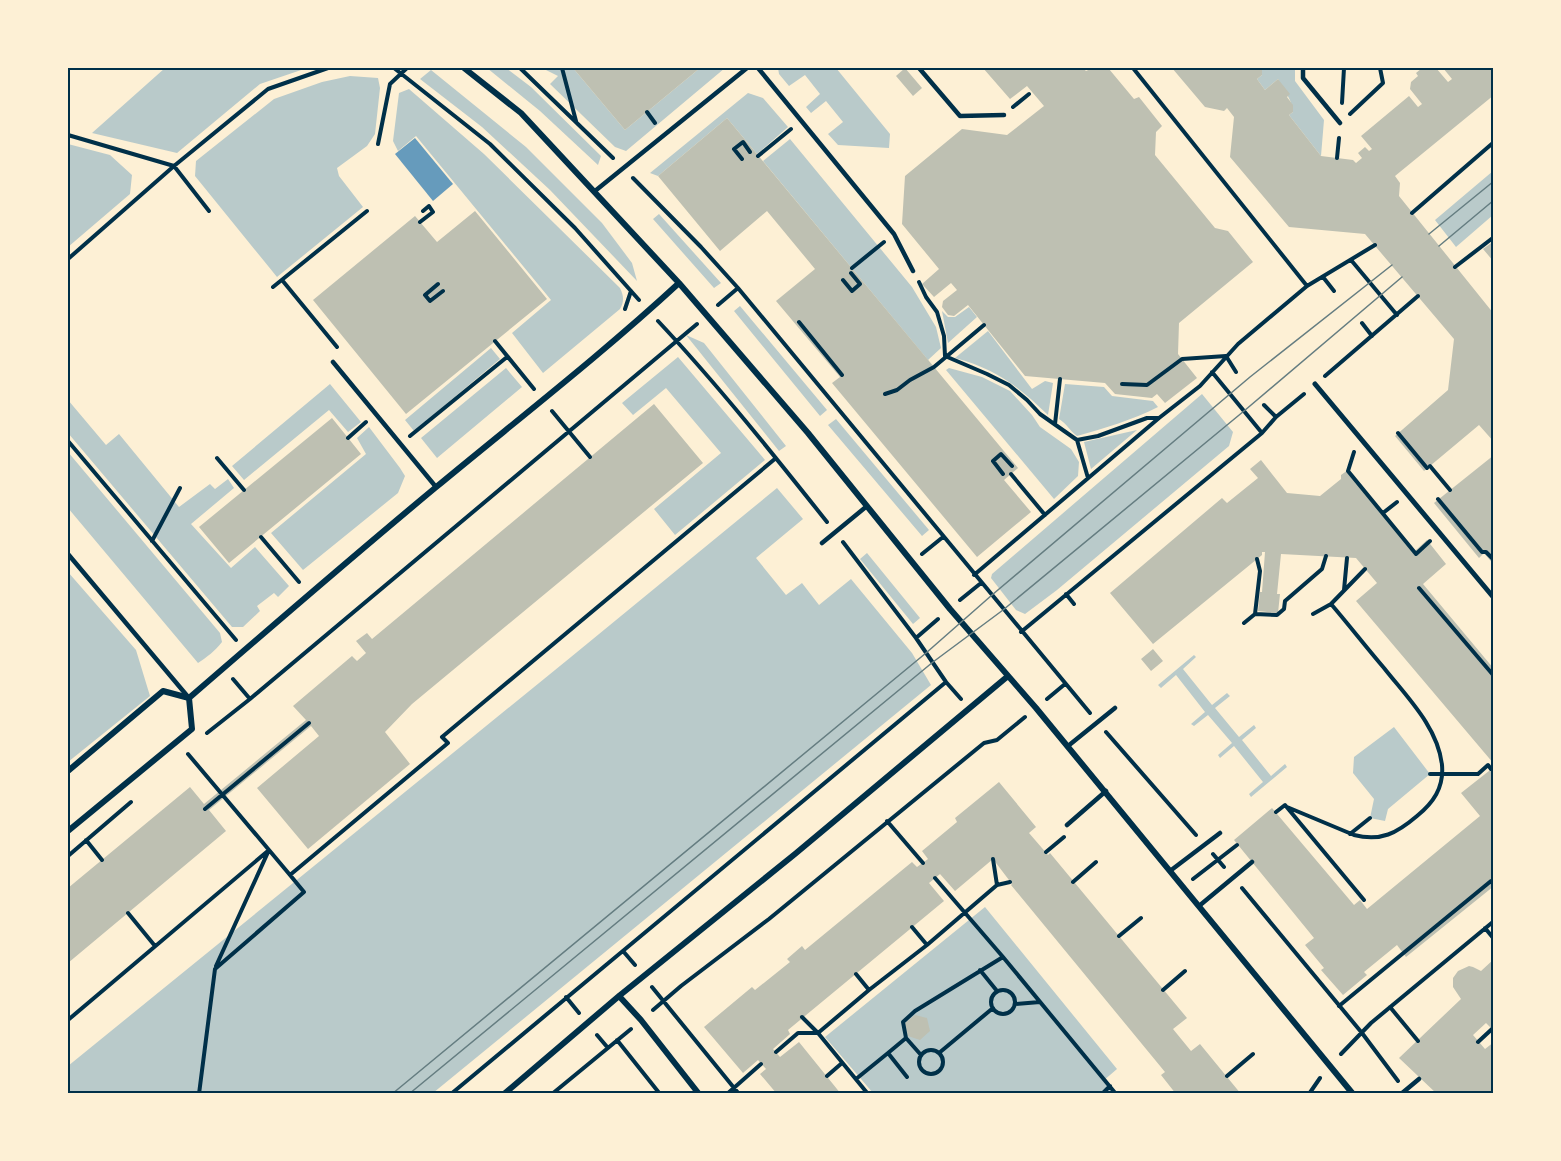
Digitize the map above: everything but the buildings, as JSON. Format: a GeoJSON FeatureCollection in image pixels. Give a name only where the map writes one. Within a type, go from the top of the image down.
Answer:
{"type":"FeatureCollection","features":[{"type":"Feature","properties":{"kind":"street"},"geometry":{"type":"LineString","coordinates":[[464,68],[521,113],[679,283],[808,433],[950,609],[1106,791],[1353,1094]]}},
{"type":"Feature","properties":{"kind":"street"},"geometry":{"type":"LineString","coordinates":[[189,698],[436,488],[580,370],[679,283]]}},
{"type":"Feature","properties":{"kind":"street"},"geometry":{"type":"LineString","coordinates":[[1316,384],[1494,598]]}},
{"type":"Feature","properties":{"kind":"street"},"geometry":{"type":"LineString","coordinates":[[504,1094],[619,996],[1008,676]]}},
{"type":"Feature","properties":{"kind":"street"},"geometry":{"type":"LineString","coordinates":[[68,771],[163,691],[189,698]]}},
{"type":"Feature","properties":{"kind":"street"},"geometry":{"type":"LineString","coordinates":[[68,831],[192,729],[189,698]]}},
{"type":"Feature","properties":{"kind":"street"},"geometry":{"type":"LineString","coordinates":[[619,996],[641,1020],[699,1094]]}},
{"type":"Feature","properties":{"kind":"lane"},"geometry":{"type":"LineString","coordinates":[[595,191],[747,68]]}},
{"type":"Feature","properties":{"kind":"lane"},"geometry":{"type":"LineString","coordinates":[[758,68],[894,234],[913,271]]}},
{"type":"Feature","properties":{"kind":"lane"},"geometry":{"type":"LineString","coordinates":[[919,68],[960,116],[1004,115]]}},
{"type":"Feature","properties":{"kind":"lane"},"geometry":{"type":"LineString","coordinates":[[1304,68],[1303,78],[1340,123]]}},
{"type":"Feature","properties":{"kind":"lane"},"geometry":{"type":"LineString","coordinates":[[333,362],[436,488]]}},
{"type":"Feature","properties":{"kind":"lane"},"geometry":{"type":"LineString","coordinates":[[822,543],[867,506]]}},
{"type":"Feature","properties":{"kind":"lane"},"geometry":{"type":"LineString","coordinates":[[68,554],[189,698]]}},
{"type":"Feature","properties":{"kind":"lane"},"geometry":{"type":"LineString","coordinates":[[1068,746],[1114,708]]}},
{"type":"Feature","properties":{"kind":"lane"},"geometry":{"type":"LineString","coordinates":[[1067,825],[1106,791]]}},
{"type":"Feature","properties":{"kind":"lane"},"geometry":{"type":"LineString","coordinates":[[1170,871],[1220,833]]}},
{"type":"Feature","properties":{"kind":"lane"},"geometry":{"type":"LineString","coordinates":[[1199,906],[1252,862]]}},
{"type":"Feature","properties":{"kind":"lane"},"geometry":{"type":"LineString","coordinates":[[1403,1092],[1419,1079]]}},
{"type":"Feature","properties":{"kind":"lane"},"geometry":{"type":"LineString","coordinates":[[1403,1092],[1413,1094]]}},
{"type":"Feature","properties":{"kind":"path"},"geometry":{"type":"LineString","coordinates":[[68,259],[174,166],[268,89],[328,68]]}},
{"type":"Feature","properties":{"kind":"path"},"geometry":{"type":"LineString","coordinates":[[394,68],[490,144],[575,228],[677,341],[836,533],[916,638],[946,682],[969,708]]}},
{"type":"Feature","properties":{"kind":"path"},"geometry":{"type":"LineString","coordinates":[[378,144],[390,84],[407,68]]}},
{"type":"Feature","properties":{"kind":"path"},"geometry":{"type":"LineString","coordinates":[[520,68],[624,168],[738,288],[1065,684]]}},
{"type":"Feature","properties":{"kind":"path"},"geometry":{"type":"LineString","coordinates":[[562,68],[577,122]]}},
{"type":"Feature","properties":{"kind":"path"},"geometry":{"type":"LineString","coordinates":[[1133,68],[1307,286]]}},
{"type":"Feature","properties":{"kind":"path"},"geometry":{"type":"LineString","coordinates":[[1337,158],[1344,68]]}},
{"type":"Feature","properties":{"kind":"path"},"geometry":{"type":"LineString","coordinates":[[1340,123],[1383,83],[1380,68]]}},
{"type":"Feature","properties":{"kind":"path"},"geometry":{"type":"LineString","coordinates":[[759,156],[801,121]]}},
{"type":"Feature","properties":{"kind":"path"},"geometry":{"type":"LineString","coordinates":[[68,135],[174,166],[209,211]]}},
{"type":"Feature","properties":{"kind":"path"},"geometry":{"type":"LineString","coordinates":[[742,159],[734,149],[743,142],[750,152]]}},
{"type":"Feature","properties":{"kind":"path"},"geometry":{"type":"LineString","coordinates":[[1412,213],[1494,142]]}},
{"type":"Feature","properties":{"kind":"path"},"geometry":{"type":"LineString","coordinates":[[420,222],[433,212],[429,206],[423,211]]}},
{"type":"Feature","properties":{"kind":"path"},"geometry":{"type":"LineString","coordinates":[[273,287],[367,211]]}},
{"type":"Feature","properties":{"kind":"path"},"geometry":{"type":"LineString","coordinates":[[1455,267],[1494,237]]}},
{"type":"Feature","properties":{"kind":"path"},"geometry":{"type":"LineString","coordinates":[[974,575],[1200,386],[1238,344],[1307,286],[1375,245]]}},
{"type":"Feature","properties":{"kind":"path"},"geometry":{"type":"LineString","coordinates":[[852,268],[878,247]]}},
{"type":"Feature","properties":{"kind":"path"},"geometry":{"type":"LineString","coordinates":[[1351,260],[1398,314],[1418,296]]}},
{"type":"Feature","properties":{"kind":"path"},"geometry":{"type":"LineString","coordinates":[[913,271],[937,312],[944,336],[945,356]]}},
{"type":"Feature","properties":{"kind":"path"},"geometry":{"type":"LineString","coordinates":[[843,280],[852,291],[860,284],[850,273]]}},
{"type":"Feature","properties":{"kind":"path"},"geometry":{"type":"LineString","coordinates":[[1323,277],[1334,291]]}},
{"type":"Feature","properties":{"kind":"path"},"geometry":{"type":"LineString","coordinates":[[438,285],[425,295],[430,301],[442,291]]}},
{"type":"Feature","properties":{"kind":"path"},"geometry":{"type":"LineString","coordinates":[[203,736],[250,699],[738,288]]}},
{"type":"Feature","properties":{"kind":"path"},"geometry":{"type":"LineString","coordinates":[[799,322],[842,375]]}},
{"type":"Feature","properties":{"kind":"path"},"geometry":{"type":"LineString","coordinates":[[1362,323],[1372,336]]}},
{"type":"Feature","properties":{"kind":"path"},"geometry":{"type":"LineString","coordinates":[[885,394],[897,390],[933,366],[984,324],[945,356],[933,366]]}},
{"type":"Feature","properties":{"kind":"path"},"geometry":{"type":"LineString","coordinates":[[495,341],[533,388]]}},
{"type":"Feature","properties":{"kind":"path"},"geometry":{"type":"LineString","coordinates":[[945,356],[1009,385],[1040,414],[1077,440],[1088,478]]}},
{"type":"Feature","properties":{"kind":"path"},"geometry":{"type":"LineString","coordinates":[[1226,356],[1236,372]]}},
{"type":"Feature","properties":{"kind":"path"},"geometry":{"type":"LineString","coordinates":[[1122,384],[1147,385],[1182,359],[1226,356]]}},
{"type":"Feature","properties":{"kind":"path"},"geometry":{"type":"LineString","coordinates":[[402,445],[507,357]]}},
{"type":"Feature","properties":{"kind":"path"},"geometry":{"type":"LineString","coordinates":[[1212,372],[1262,433]]}},
{"type":"Feature","properties":{"kind":"path"},"geometry":{"type":"LineString","coordinates":[[1054,425],[1060,379]]}},
{"type":"Feature","properties":{"kind":"path"},"geometry":{"type":"LineString","coordinates":[[1264,405],[1276,417]]}},
{"type":"Feature","properties":{"kind":"path"},"geometry":{"type":"LineString","coordinates":[[348,438],[376,414]]}},
{"type":"Feature","properties":{"kind":"path"},"geometry":{"type":"LineString","coordinates":[[1077,440],[1098,436],[1147,418],[1159,418]]}},
{"type":"Feature","properties":{"kind":"path"},"geometry":{"type":"LineString","coordinates":[[1398,433],[1450,490]]}},
{"type":"Feature","properties":{"kind":"path"},"geometry":{"type":"LineString","coordinates":[[68,441],[244,650]]}},
{"type":"Feature","properties":{"kind":"path"},"geometry":{"type":"LineString","coordinates":[[1021,632],[1248,444]]}},
{"type":"Feature","properties":{"kind":"path"},"geometry":{"type":"LineString","coordinates":[[1003,473],[993,461],[1001,454],[1011,466]]}},
{"type":"Feature","properties":{"kind":"path"},"geometry":{"type":"LineString","coordinates":[[218,458],[244,490]]}},
{"type":"Feature","properties":{"kind":"path"},"geometry":{"type":"LineString","coordinates":[[290,875],[448,743],[442,737],[776,458]]}},
{"type":"Feature","properties":{"kind":"path"},"geometry":{"type":"LineString","coordinates":[[1348,471],[1416,554],[1429,542]]}},
{"type":"Feature","properties":{"kind":"path"},"geometry":{"type":"LineString","coordinates":[[1011,474],[1045,515]]}},
{"type":"Feature","properties":{"kind":"path"},"geometry":{"type":"LineString","coordinates":[[152,541],[180,488]]}},
{"type":"Feature","properties":{"kind":"path"},"geometry":{"type":"LineString","coordinates":[[1438,499],[1482,552],[1486,552],[1494,560]]}},
{"type":"Feature","properties":{"kind":"path"},"geometry":{"type":"LineString","coordinates":[[261,537],[310,594]]}},
{"type":"Feature","properties":{"kind":"path"},"geometry":{"type":"LineString","coordinates":[[912,562],[943,537]]}},
{"type":"Feature","properties":{"kind":"path"},"geometry":{"type":"LineString","coordinates":[[1244,623],[1256,614],[1277,615],[1280,613],[1284,609],[1285,600],[1322,569],[1326,556]]}},
{"type":"Feature","properties":{"kind":"path"},"geometry":{"type":"LineString","coordinates":[[1344,591],[1347,558]]}},
{"type":"Feature","properties":{"kind":"path"},"geometry":{"type":"LineString","coordinates":[[1256,614],[1260,571],[1257,559]]}},
{"type":"Feature","properties":{"kind":"path"},"geometry":{"type":"LineString","coordinates":[[1313,614],[1331,604],[1365,569]]}},
{"type":"Feature","properties":{"kind":"path"},"geometry":{"type":"LineString","coordinates":[[916,638],[981,583]]}},
{"type":"Feature","properties":{"kind":"path"},"geometry":{"type":"LineString","coordinates":[[1419,588],[1494,676]]}},
{"type":"Feature","properties":{"kind":"path"},"geometry":{"type":"LineString","coordinates":[[1066,594],[1074,604]]}},
{"type":"Feature","properties":{"kind":"path"},"geometry":{"type":"LineString","coordinates":[[1276,813],[1285,805],[1350,834],[1365,838],[1382,837],[1403,827],[1431,804],[1439,790],[1442,765],[1439,751],[1420,713],[1331,604]]}},
{"type":"Feature","properties":{"kind":"path"},"geometry":{"type":"LineString","coordinates":[[224,668],[250,699]]}},
{"type":"Feature","properties":{"kind":"path"},"geometry":{"type":"LineString","coordinates":[[450,1094],[946,682]]}},
{"type":"Feature","properties":{"kind":"path"},"geometry":{"type":"LineString","coordinates":[[205,809],[309,723]]}},
{"type":"Feature","properties":{"kind":"path"},"geometry":{"type":"LineString","coordinates":[[552,1094],[984,743],[997,740]]}},
{"type":"Feature","properties":{"kind":"path"},"geometry":{"type":"LineString","coordinates":[[188,754],[304,892],[215,969]]}},
{"type":"Feature","properties":{"kind":"path"},"geometry":{"type":"LineString","coordinates":[[1430,774],[1478,774],[1488,765],[1491,769]]}},
{"type":"Feature","properties":{"kind":"path"},"geometry":{"type":"LineString","coordinates":[[68,856],[137,797]]}},
{"type":"Feature","properties":{"kind":"path"},"geometry":{"type":"LineString","coordinates":[[1287,807],[1364,900]]}},
{"type":"Feature","properties":{"kind":"path"},"geometry":{"type":"LineString","coordinates":[[1350,834],[1370,818]]}},
{"type":"Feature","properties":{"kind":"path"},"geometry":{"type":"LineString","coordinates":[[887,821],[922,863]]}},
{"type":"Feature","properties":{"kind":"path"},"geometry":{"type":"LineString","coordinates":[[1046,852],[1071,831]]}},
{"type":"Feature","properties":{"kind":"path"},"geometry":{"type":"LineString","coordinates":[[86,840],[102,860]]}},
{"type":"Feature","properties":{"kind":"path"},"geometry":{"type":"LineString","coordinates":[[1183,887],[1237,845]]}},
{"type":"Feature","properties":{"kind":"path"},"geometry":{"type":"LineString","coordinates":[[68,1020],[269,850]]}},
{"type":"Feature","properties":{"kind":"path"},"geometry":{"type":"LineString","coordinates":[[199,1094],[215,969],[269,850]]}},
{"type":"Feature","properties":{"kind":"path"},"geometry":{"type":"LineString","coordinates":[[993,859],[997,885]]}},
{"type":"Feature","properties":{"kind":"path"},"geometry":{"type":"LineString","coordinates":[[1073,882],[1096,862]]}},
{"type":"Feature","properties":{"kind":"path"},"geometry":{"type":"LineString","coordinates":[[935,878],[1004,957],[1116,1094]]}},
{"type":"Feature","properties":{"kind":"path"},"geometry":{"type":"LineString","coordinates":[[1339,1006],[1491,881],[1494,885]]}},
{"type":"Feature","properties":{"kind":"path"},"geometry":{"type":"LineString","coordinates":[[776,1052],[798,1034],[818,1034],[997,885],[1010,882]]}},
{"type":"Feature","properties":{"kind":"path"},"geometry":{"type":"LineString","coordinates":[[128,913],[155,946]]}},
{"type":"Feature","properties":{"kind":"path"},"geometry":{"type":"LineString","coordinates":[[1119,936],[1141,918]]}},
{"type":"Feature","properties":{"kind":"path"},"geometry":{"type":"LineString","coordinates":[[1362,1033],[1371,1023],[1494,921]]}},
{"type":"Feature","properties":{"kind":"path"},"geometry":{"type":"LineString","coordinates":[[912,927],[927,945]]}},
{"type":"Feature","properties":{"kind":"path"},"geometry":{"type":"LineString","coordinates":[[1485,928],[1494,939]]}},
{"type":"Feature","properties":{"kind":"path"},"geometry":{"type":"LineString","coordinates":[[921,1055],[906,1038],[903,1022],[915,1011],[1004,957]]}},
{"type":"Feature","properties":{"kind":"path"},"geometry":{"type":"LineString","coordinates":[[980,970],[997,991]]}},
{"type":"Feature","properties":{"kind":"path"},"geometry":{"type":"LineString","coordinates":[[1163,990],[1185,972]]}},
{"type":"Feature","properties":{"kind":"path"},"geometry":{"type":"LineString","coordinates":[[856,974],[869,990]]}},
{"type":"Feature","properties":{"kind":"path"},"geometry":{"type":"LineString","coordinates":[[1004,989],[1011,992],[1016,999],[1015,1004],[1011,1011],[1004,1014],[993,1008],[991,1001],[997,991],[1004,989]]}},
{"type":"Feature","properties":{"kind":"path"},"geometry":{"type":"LineString","coordinates":[[664,1001],[739,1094]]}},
{"type":"Feature","properties":{"kind":"path"},"geometry":{"type":"LineString","coordinates":[[1015,1004],[1040,1002]]}},
{"type":"Feature","properties":{"kind":"path"},"geometry":{"type":"LineString","coordinates":[[1390,1007],[1418,1041]]}},
{"type":"Feature","properties":{"kind":"path"},"geometry":{"type":"LineString","coordinates":[[939,1053],[993,1008]]}},
{"type":"Feature","properties":{"kind":"path"},"geometry":{"type":"LineString","coordinates":[[802,1017],[868,1094]]}},
{"type":"Feature","properties":{"kind":"path"},"geometry":{"type":"LineString","coordinates":[[1478,1042],[1492,1029]]}},
{"type":"Feature","properties":{"kind":"path"},"geometry":{"type":"LineString","coordinates":[[856,1079],[906,1038]]}},
{"type":"Feature","properties":{"kind":"path"},"geometry":{"type":"LineString","coordinates":[[617,1040],[660,1094]]}},
{"type":"Feature","properties":{"kind":"path"},"geometry":{"type":"LineString","coordinates":[[928,1050],[939,1053],[943,1064],[939,1071],[931,1074],[924,1071],[919,1061],[921,1055],[928,1050]]}},
{"type":"Feature","properties":{"kind":"path"},"geometry":{"type":"LineString","coordinates":[[888,1053],[907,1077]]}},
{"type":"Feature","properties":{"kind":"path"},"geometry":{"type":"LineString","coordinates":[[1227,1076],[1253,1054]]}},
{"type":"Feature","properties":{"kind":"path"},"geometry":{"type":"LineString","coordinates":[[826,1076],[842,1063]]}},
{"type":"Feature","properties":{"kind":"path"},"geometry":{"type":"LineString","coordinates":[[726,1094],[761,1064]]}},
{"type":"Feature","properties":{"kind":"path"},"geometry":{"type":"LineString","coordinates":[[1102,1094],[1110,1086]]}},
{"type":"Feature","properties":{"kind":"shaded area"},"geometry":{"type":"Polygon","coordinates":[[[165,68],[307,68],[260,84],[177,153],[92,133],[165,68]]]}},
{"type":"Feature","properties":{"kind":"shaded area"},"geometry":{"type":"Polygon","coordinates":[[[487,68],[506,68],[531,87],[601,156],[598,165],[540,111],[487,68]]]}},
{"type":"Feature","properties":{"kind":"shaded area"},"geometry":{"type":"Polygon","coordinates":[[[542,68],[573,68],[625,130],[700,68],[725,68],[626,151],[615,147],[550,84],[558,76],[542,68]]]}},
{"type":"Feature","properties":{"kind":"shaded area"},"geometry":{"type":"Polygon","coordinates":[[[778,68],[836,68],[890,134],[889,148],[838,145],[828,134],[843,122],[826,101],[811,113],[806,107],[820,94],[805,75],[789,86],[779,74],[778,68]]]}},
{"type":"Feature","properties":{"kind":"shaded area"},"geometry":{"type":"Polygon","coordinates":[[[1262,68],[1295,68],[1295,81],[1324,120],[1321,156],[1289,115],[1293,112],[1291,104],[1278,79],[1265,90],[1257,79],[1262,75],[1262,68]]]}},
{"type":"Feature","properties":{"kind":"shaded area"},"geometry":{"type":"Polygon","coordinates":[[[431,70],[526,147],[602,223],[632,263],[637,281],[550,190],[482,127],[420,79],[431,70]]]}},
{"type":"Feature","properties":{"kind":"shaded area"},"geometry":{"type":"Polygon","coordinates":[[[350,76],[378,78],[380,88],[375,134],[367,146],[337,168],[339,176],[363,207],[277,277],[195,176],[196,161],[274,99],[322,82],[350,76]]]}},
{"type":"Feature","properties":{"kind":"shaded area"},"geometry":{"type":"Polygon","coordinates":[[[409,89],[484,154],[620,288],[623,299],[620,309],[543,373],[512,333],[551,300],[416,136],[398,151],[393,141],[399,93],[409,89]]]}},
{"type":"Feature","properties":{"kind":"shaded area"},"geometry":{"type":"Polygon","coordinates":[[[748,93],[763,98],[788,127],[757,154],[727,118],[658,176],[650,173],[748,93]]]}},
{"type":"Feature","properties":{"kind":"shaded area"},"geometry":{"type":"Polygon","coordinates":[[[790,139],[912,287],[936,327],[941,348],[928,360],[763,161],[790,139]]]}},
{"type":"Feature","properties":{"kind":"shaded area"},"geometry":{"type":"Polygon","coordinates":[[[68,144],[110,155],[132,175],[130,194],[68,247],[68,144]]]}},
{"type":"Feature","properties":{"kind":"shaded area"},"geometry":{"type":"Polygon","coordinates":[[[1493,171],[1493,215],[1456,247],[1435,220],[1493,171]]]}},
{"type":"Feature","properties":{"kind":"shaded area"},"geometry":{"type":"Polygon","coordinates":[[[659,214],[721,283],[714,288],[653,219],[659,214]]]}},
{"type":"Feature","properties":{"kind":"shaded area"},"geometry":{"type":"Polygon","coordinates":[[[740,306],[827,410],[820,416],[734,311],[740,306]]]}},
{"type":"Feature","properties":{"kind":"shaded area"},"geometry":{"type":"Polygon","coordinates":[[[969,307],[977,317],[948,343],[942,311],[948,317],[955,317],[969,307]]]}},
{"type":"Feature","properties":{"kind":"shaded area"},"geometry":{"type":"Polygon","coordinates":[[[988,331],[1032,389],[1045,381],[1053,383],[1048,415],[1027,395],[995,373],[955,358],[988,331]]]}},
{"type":"Feature","properties":{"kind":"shaded area"},"geometry":{"type":"Polygon","coordinates":[[[686,335],[704,343],[786,446],[779,451],[686,335]]]}},
{"type":"Feature","properties":{"kind":"shaded area"},"geometry":{"type":"Polygon","coordinates":[[[491,348],[500,359],[414,431],[405,420],[491,348]]]}},
{"type":"Feature","properties":{"kind":"shaded area"},"geometry":{"type":"Polygon","coordinates":[[[678,357],[765,460],[675,535],[654,509],[721,453],[666,388],[633,415],[622,403],[678,357]]]}},
{"type":"Feature","properties":{"kind":"shaded area"},"geometry":{"type":"Polygon","coordinates":[[[506,368],[522,387],[437,458],[421,438],[506,368]]]}},
{"type":"Feature","properties":{"kind":"shaded area"},"geometry":{"type":"Polygon","coordinates":[[[949,368],[982,377],[1010,391],[1040,427],[1071,449],[1079,462],[1078,476],[1054,499],[946,370],[949,368]]]}},
{"type":"Feature","properties":{"kind":"shaded area"},"geometry":{"type":"Polygon","coordinates":[[[330,384],[361,422],[348,432],[329,410],[244,480],[232,466],[330,384]]]}},
{"type":"Feature","properties":{"kind":"shaded area"},"geometry":{"type":"Polygon","coordinates":[[[1065,384],[1104,387],[1112,396],[1153,401],[1158,407],[1128,420],[1077,436],[1059,419],[1065,384]]]}},
{"type":"Feature","properties":{"kind":"shaded area"},"geometry":{"type":"Polygon","coordinates":[[[1202,394],[1233,432],[1229,446],[1057,590],[1025,614],[1016,610],[991,578],[992,574],[1202,394]]]}},
{"type":"Feature","properties":{"kind":"shaded area"},"geometry":{"type":"Polygon","coordinates":[[[68,400],[106,445],[119,434],[179,507],[210,484],[215,489],[228,479],[234,488],[191,524],[231,568],[255,547],[289,586],[278,597],[274,593],[257,606],[260,611],[243,627],[232,627],[68,433],[68,400]]]}},
{"type":"Feature","properties":{"kind":"shaded area"},"geometry":{"type":"Polygon","coordinates":[[[836,419],[929,530],[922,536],[828,425],[836,419]]]}},
{"type":"Feature","properties":{"kind":"shaded area"},"geometry":{"type":"Polygon","coordinates":[[[369,427],[405,476],[398,493],[303,570],[271,533],[366,454],[357,438],[369,427]]]}},
{"type":"Feature","properties":{"kind":"shaded area"},"geometry":{"type":"Polygon","coordinates":[[[1137,430],[1091,469],[1084,442],[1137,430]]]}},
{"type":"Feature","properties":{"kind":"shaded area"},"geometry":{"type":"Polygon","coordinates":[[[68,452],[220,633],[222,642],[198,663],[68,508],[68,452]]]}},
{"type":"Feature","properties":{"kind":"shaded area"},"geometry":{"type":"Polygon","coordinates":[[[777,488],[803,519],[756,558],[786,595],[802,583],[819,605],[851,579],[912,653],[931,685],[433,1093],[68,1094],[68,1066],[777,488]]]}},
{"type":"Feature","properties":{"kind":"shaded area"},"geometry":{"type":"Polygon","coordinates":[[[867,553],[920,618],[913,624],[860,559],[867,553]]]}},
{"type":"Feature","properties":{"kind":"shaded area"},"geometry":{"type":"Polygon","coordinates":[[[68,572],[136,650],[150,696],[68,762],[68,572]]]}},
{"type":"Feature","properties":{"kind":"shaded area"},"geometry":{"type":"Polygon","coordinates":[[[1194,655],[1196,657],[1183,669],[1212,705],[1227,693],[1230,696],[1215,708],[1239,737],[1254,725],[1256,728],[1242,740],[1271,776],[1285,764],[1287,767],[1251,797],[1249,794],[1263,782],[1234,746],[1220,758],[1218,755],[1232,743],[1208,715],[1194,726],[1191,724],[1205,712],[1176,675],[1161,688],[1158,685],[1194,655]]]}},
{"type":"Feature","properties":{"kind":"shaded area"},"geometry":{"type":"Polygon","coordinates":[[[1394,727],[1430,774],[1388,809],[1385,821],[1370,818],[1374,799],[1353,773],[1354,757],[1394,727]]]}},
{"type":"Feature","properties":{"kind":"shaded area"},"geometry":{"type":"Polygon","coordinates":[[[985,907],[1117,1069],[1103,1081],[1113,1093],[873,1093],[825,1037],[985,907]]]}},
{"type":"Feature","properties":{"kind":"water"},"geometry":{"type":"Polygon","coordinates":[[[415,138],[453,184],[433,201],[395,154],[415,138]]]}},
{"type":"Feature","properties":{"kind":"tram line"},"geometry":{"type":"LineString","coordinates":[[1429,234],[1494,181]]}},
{"type":"Feature","properties":{"kind":"tram line"},"geometry":{"type":"LineString","coordinates":[[1439,246],[1494,200]]}},
{"type":"Feature","properties":{"kind":"tram line"},"geometry":{"type":"LineString","coordinates":[[392,1094],[926,653],[1250,377],[1392,265]]}},
{"type":"Feature","properties":{"kind":"tram line"},"geometry":{"type":"LineString","coordinates":[[409,1094],[933,662],[1003,610],[1402,277]]}}]}
